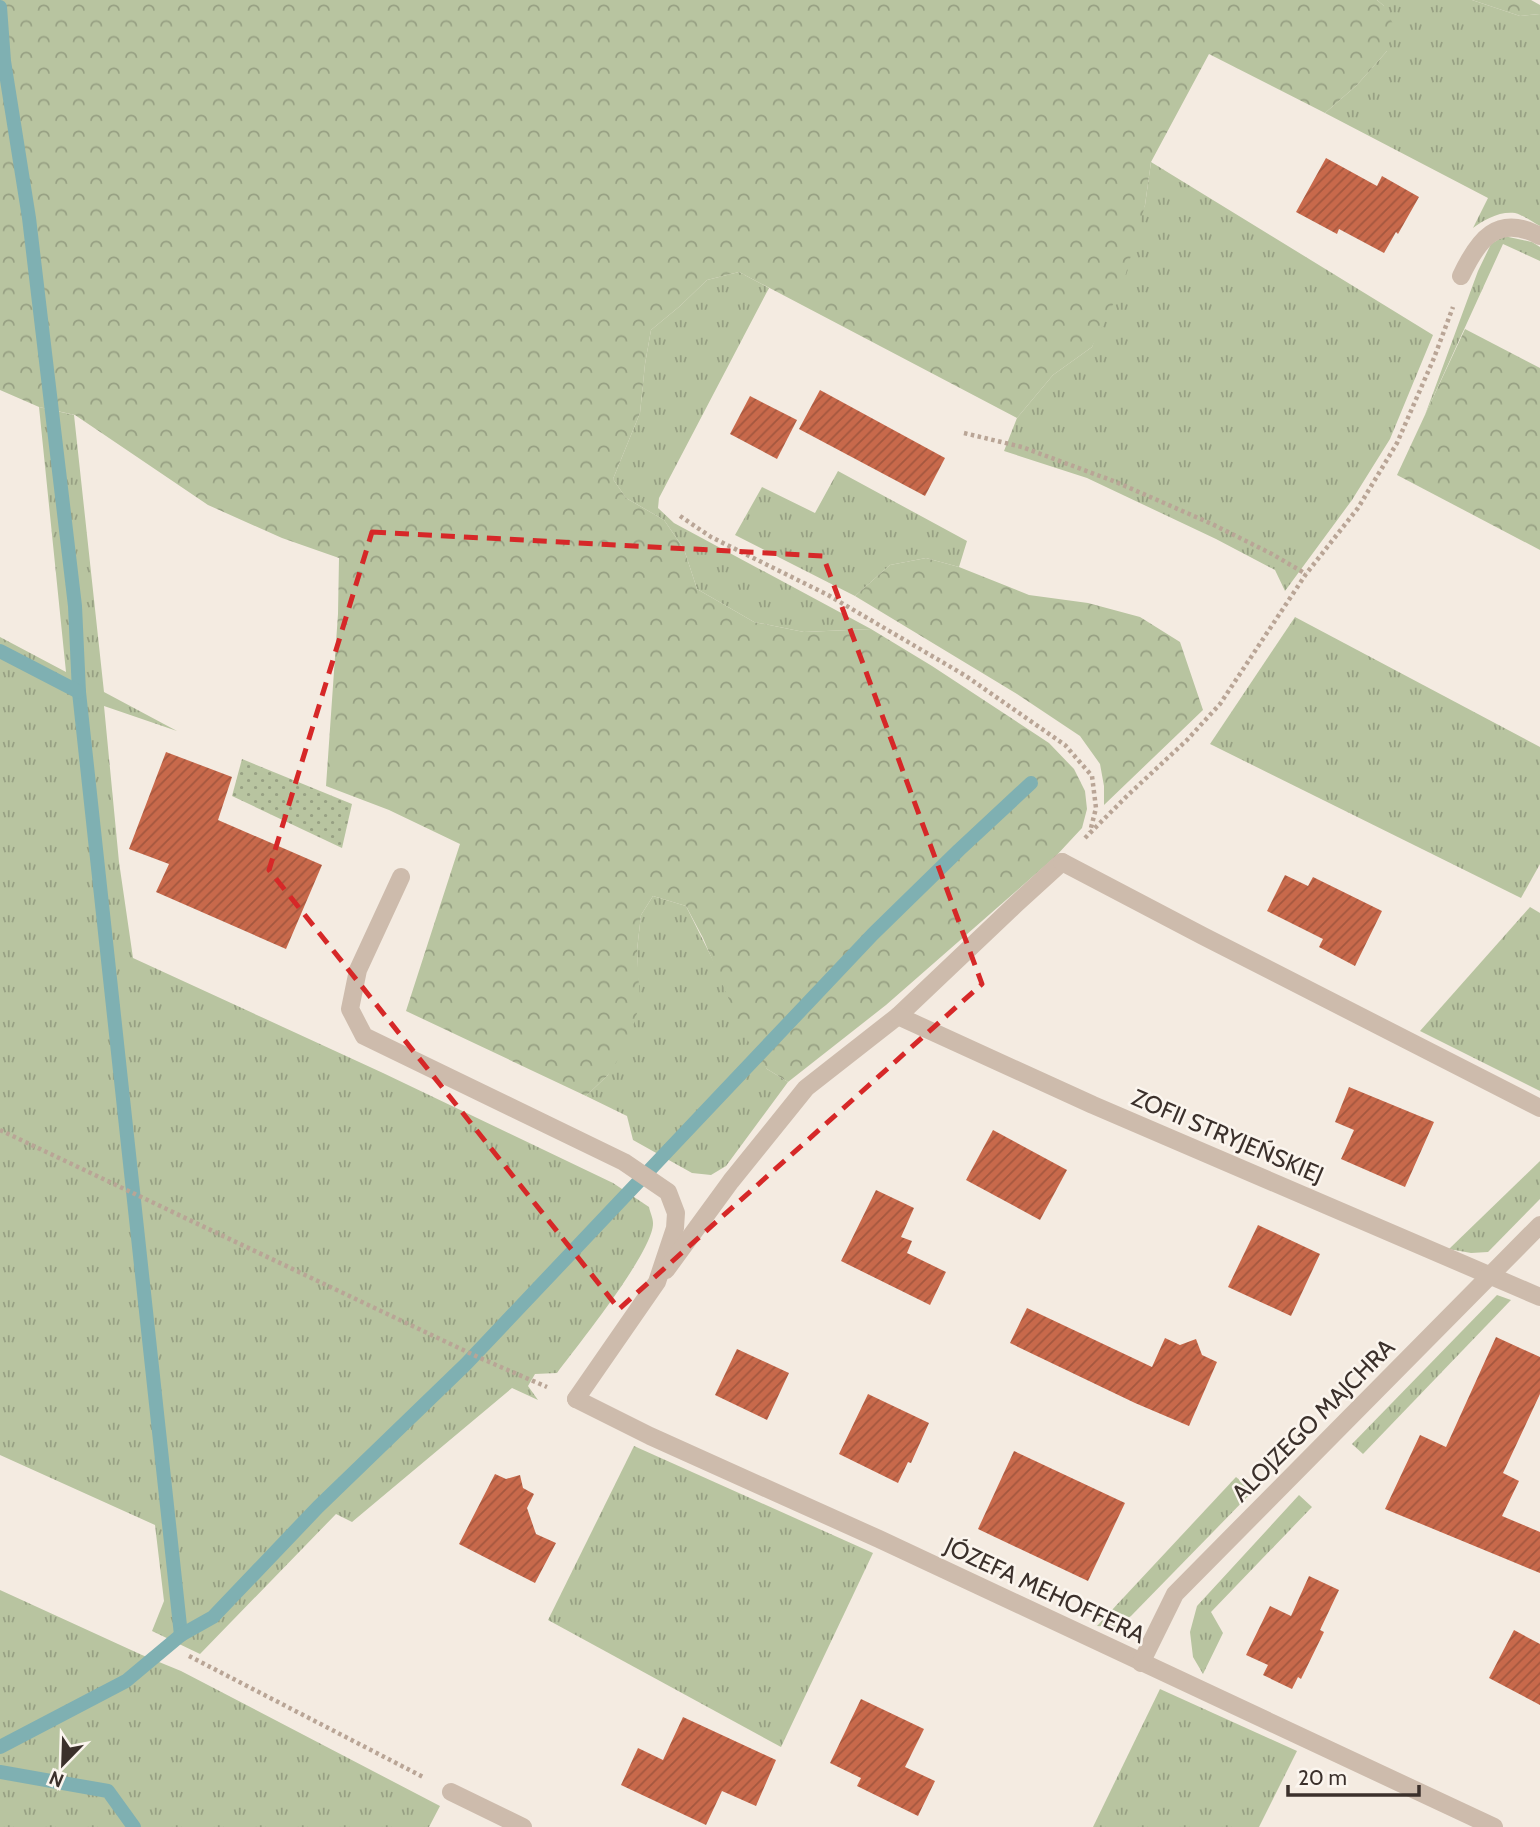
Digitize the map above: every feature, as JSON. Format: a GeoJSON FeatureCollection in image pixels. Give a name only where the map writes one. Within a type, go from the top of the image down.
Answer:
{"type":"FeatureCollection","features":[{"type":"Feature","properties":{"kind":"street"},"geometry":{"type":"LineString","coordinates":[[1461,276],[1471,255],[1490,232],[1507,227],[1530,230],[1540,236]]}},
{"type":"Feature","properties":{"kind":"street"},"geometry":{"type":"LineString","coordinates":[[576,1399],[731,1181],[806,1087],[898,1016],[1062,862],[1540,1108]]}},
{"type":"Feature","properties":{"kind":"street"},"geometry":{"type":"LineString","coordinates":[[401,877],[358,970],[350,1009],[364,1037],[624,1162],[668,1192],[676,1213],[675,1228],[657,1282]]}},
{"type":"Feature","properties":{"kind":"street","name":"ZOFII STRYJEŃSKIEJ"},"geometry":{"type":"LineString","coordinates":[[898,1016],[1093,1105],[1540,1297]]}},
{"type":"Feature","properties":{"kind":"street","name":"ALOJZEGO MAJCHRA"},"geometry":{"type":"LineString","coordinates":[[1141,1662],[1175,1594],[1540,1225]]}},
{"type":"Feature","properties":{"kind":"street","name":"JÓZEFA MEHOFFERA"},"geometry":{"type":"LineString","coordinates":[[576,1399],[650,1436],[879,1539],[1494,1827]]}},
{"type":"Feature","properties":{"kind":"street"},"geometry":{"type":"LineString","coordinates":[[451,1792],[523,1827]]}},
{"type":"Feature","properties":{"kind":"path"},"geometry":{"type":"LineString","coordinates":[[1062,862],[1187,740],[1220,704],[1307,574],[1358,508],[1397,443],[1434,358],[1461,276]]}},
{"type":"Feature","properties":{"kind":"path"},"geometry":{"type":"LineString","coordinates":[[964,433],[1022,447],[1116,482],[1212,524],[1307,574]]}},
{"type":"Feature","properties":{"kind":"path"},"geometry":{"type":"LineString","coordinates":[[680,516],[711,537],[828,595],[967,676],[1065,745],[1092,776],[1096,808],[1090,833]]}},
{"type":"Feature","properties":{"kind":"path"},"geometry":{"type":"LineString","coordinates":[[0,1130],[480,1358],[576,1399]]}},
{"type":"Feature","properties":{"kind":"path"},"geometry":{"type":"LineString","coordinates":[[189,1656],[451,1792]]}},
{"type":"Feature","properties":{"kind":"highlighted area"},"geometry":{"type":"Polygon","coordinates":[[[372,532],[823,556],[982,984],[619,1309],[269,870],[372,532]]]}},
{"type":"Feature","properties":{"kind":"green space"},"geometry":{"type":"Polygon","coordinates":[[[0,0],[1377,0],[1384,6],[1394,26],[1387,51],[1357,85],[1325,113],[1209,54],[1151,162],[1145,205],[1123,284],[1092,347],[1053,375],[1017,418],[739,272],[707,280],[651,330],[640,413],[613,479],[626,498],[664,520],[684,549],[697,589],[754,622],[804,632],[871,629],[1049,743],[1074,769],[1085,791],[1087,809],[1082,828],[1055,857],[886,1005],[788,1082],[767,1069],[744,1035],[703,938],[686,906],[653,896],[641,915],[637,950],[640,1003],[627,1046],[608,1075],[586,1096],[406,1011],[460,844],[389,810],[326,786],[338,614],[339,558],[282,538],[208,505],[75,415],[39,407],[0,390],[0,0]]]}},
{"type":"Feature","properties":{"kind":"green space"},"geometry":{"type":"Polygon","coordinates":[[[1377,0],[1472,0],[1520,16],[1540,14],[1540,226],[1521,215],[1503,213],[1473,228],[1488,198],[1325,113],[1357,85],[1387,51],[1384,6],[1377,0]]]}},
{"type":"Feature","properties":{"kind":"green space"},"geometry":{"type":"Polygon","coordinates":[[[1472,0],[1531,0],[1540,5],[1540,14],[1520,16],[1472,0]]]}},
{"type":"Feature","properties":{"kind":"green space"},"geometry":{"type":"Polygon","coordinates":[[[1151,162],[1433,335],[1390,439],[1352,500],[1285,591],[1275,570],[1216,539],[1087,478],[1004,451],[1017,418],[1053,375],[1092,347],[1145,205],[1151,162]]]}},
{"type":"Feature","properties":{"kind":"green space"},"geometry":{"type":"Polygon","coordinates":[[[1504,236],[1532,242],[1540,247],[1540,261],[1503,244],[1425,415],[1478,271],[1491,244],[1504,236]]]}},
{"type":"Feature","properties":{"kind":"green space"},"geometry":{"type":"Polygon","coordinates":[[[739,272],[769,288],[659,498],[658,508],[674,523],[871,629],[804,632],[754,622],[697,589],[684,549],[664,520],[626,498],[613,479],[640,413],[651,330],[707,280],[739,272]]]}},
{"type":"Feature","properties":{"kind":"green space"},"geometry":{"type":"Polygon","coordinates":[[[1465,329],[1540,368],[1540,550],[1397,475],[1465,329]]]}},
{"type":"Feature","properties":{"kind":"green space"},"geometry":{"type":"Polygon","coordinates":[[[39,407],[74,415],[104,692],[177,731],[104,706],[119,862],[133,958],[613,1183],[649,1207],[653,1221],[650,1236],[628,1276],[557,1373],[535,1374],[528,1386],[538,1400],[512,1388],[352,1522],[336,1514],[200,1654],[152,1631],[164,1601],[155,1525],[0,1455],[0,637],[66,672],[39,407]]]}},
{"type":"Feature","properties":{"kind":"green space"},"geometry":{"type":"Polygon","coordinates":[[[838,471],[967,541],[959,567],[926,558],[890,565],[855,596],[735,535],[762,487],[815,513],[838,471]]]}},
{"type":"Feature","properties":{"kind":"green space"},"geometry":{"type":"Polygon","coordinates":[[[926,558],[959,567],[1029,595],[1088,603],[1140,617],[1180,642],[1203,710],[1104,805],[1100,764],[1080,736],[1017,694],[855,596],[890,565],[926,558]]]}},
{"type":"Feature","properties":{"kind":"green space"},"geometry":{"type":"Polygon","coordinates":[[[1295,617],[1540,747],[1540,864],[1521,898],[1210,744],[1295,617]]]}},
{"type":"Feature","properties":{"kind":"green space"},"geometry":{"type":"Polygon","coordinates":[[[242,759],[352,804],[342,848],[232,796],[242,759]]]}},
{"type":"Feature","properties":{"kind":"green space"},"geometry":{"type":"Polygon","coordinates":[[[653,896],[686,906],[767,1069],[788,1082],[726,1166],[711,1175],[692,1173],[633,1140],[627,1116],[586,1096],[608,1075],[639,1004],[637,950],[641,915],[653,896]]]}},
{"type":"Feature","properties":{"kind":"green space"},"geometry":{"type":"Polygon","coordinates":[[[1530,907],[1540,913],[1540,1091],[1420,1031],[1530,907]]]}},
{"type":"Feature","properties":{"kind":"green space"},"geometry":{"type":"Polygon","coordinates":[[[1540,1161],[1540,1199],[1488,1252],[1471,1253],[1449,1249],[1540,1161]]]}},
{"type":"Feature","properties":{"kind":"green space"},"geometry":{"type":"Polygon","coordinates":[[[1497,1295],[1511,1300],[1363,1454],[1352,1444],[1497,1295]]]}},
{"type":"Feature","properties":{"kind":"green space"},"geometry":{"type":"Polygon","coordinates":[[[634,1446],[873,1553],[781,1747],[548,1620],[634,1446]]]}},
{"type":"Feature","properties":{"kind":"green space"},"geometry":{"type":"Polygon","coordinates":[[[1236,1477],[1253,1491],[1131,1616],[1115,1627],[1097,1626],[1236,1477]]]}},
{"type":"Feature","properties":{"kind":"green space"},"geometry":{"type":"Polygon","coordinates":[[[1299,1495],[1312,1507],[1211,1612],[1223,1633],[1203,1674],[1193,1657],[1190,1632],[1197,1606],[1299,1495]]]}},
{"type":"Feature","properties":{"kind":"green space"},"geometry":{"type":"Polygon","coordinates":[[[0,1590],[181,1671],[440,1806],[429,1827],[0,1827],[0,1590]]]}},
{"type":"Feature","properties":{"kind":"green space"},"geometry":{"type":"Polygon","coordinates":[[[1160,1689],[1297,1751],[1259,1827],[1093,1827],[1160,1689]]]}},
{"type":"Feature","properties":{"kind":"building"},"geometry":{"type":"Polygon","coordinates":[[[1326,158],[1377,186],[1382,176],[1419,197],[1384,253],[1339,229],[1337,234],[1296,212],[1326,158]]]}},
{"type":"Feature","properties":{"kind":"building"},"geometry":{"type":"Polygon","coordinates":[[[820,390],[945,458],[925,496],[799,429],[820,390]]]}},
{"type":"Feature","properties":{"kind":"building"},"geometry":{"type":"Polygon","coordinates":[[[750,396],[797,420],[777,459],[730,434],[750,396]]]}},
{"type":"Feature","properties":{"kind":"building"},"geometry":{"type":"Polygon","coordinates":[[[166,752],[232,777],[218,820],[322,865],[286,949],[156,892],[169,864],[129,849],[166,752]]]}},
{"type":"Feature","properties":{"kind":"building"},"geometry":{"type":"Polygon","coordinates":[[[1285,875],[1308,886],[1313,877],[1382,911],[1355,966],[1319,947],[1323,939],[1267,911],[1285,875]]]}},
{"type":"Feature","properties":{"kind":"building"},"geometry":{"type":"Polygon","coordinates":[[[1349,1087],[1434,1122],[1405,1187],[1341,1159],[1354,1130],[1335,1122],[1349,1087]]]}},
{"type":"Feature","properties":{"kind":"building"},"geometry":{"type":"Polygon","coordinates":[[[993,1130],[1067,1170],[1040,1220],[966,1180],[993,1130]]]}},
{"type":"Feature","properties":{"kind":"building"},"geometry":{"type":"Polygon","coordinates":[[[876,1190],[914,1208],[901,1237],[912,1241],[907,1253],[946,1272],[930,1305],[841,1261],[876,1190]]]}},
{"type":"Feature","properties":{"kind":"building"},"geometry":{"type":"Polygon","coordinates":[[[1258,1225],[1320,1254],[1291,1316],[1228,1287],[1258,1225]]]}},
{"type":"Feature","properties":{"kind":"building"},"geometry":{"type":"Polygon","coordinates":[[[1027,1308],[1152,1367],[1165,1338],[1180,1345],[1196,1339],[1202,1355],[1217,1362],[1189,1426],[1010,1343],[1027,1308]]]}},
{"type":"Feature","properties":{"kind":"building"},"geometry":{"type":"Polygon","coordinates":[[[1496,1337],[1540,1357],[1540,1394],[1503,1473],[1519,1481],[1502,1516],[1540,1532],[1540,1573],[1385,1509],[1420,1435],[1446,1447],[1496,1337]]]}},
{"type":"Feature","properties":{"kind":"building"},"geometry":{"type":"Polygon","coordinates":[[[737,1349],[789,1373],[767,1420],[715,1395],[737,1349]]]}},
{"type":"Feature","properties":{"kind":"building"},"geometry":{"type":"Polygon","coordinates":[[[868,1394],[929,1423],[911,1463],[908,1462],[898,1483],[839,1454],[868,1394]]]}},
{"type":"Feature","properties":{"kind":"building"},"geometry":{"type":"Polygon","coordinates":[[[1014,1451],[1125,1503],[1088,1581],[978,1529],[1014,1451]]]}},
{"type":"Feature","properties":{"kind":"building"},"geometry":{"type":"Polygon","coordinates":[[[495,1474],[506,1479],[520,1475],[523,1488],[534,1494],[527,1508],[536,1534],[556,1543],[535,1583],[459,1544],[495,1474]]]}},
{"type":"Feature","properties":{"kind":"building"},"geometry":{"type":"Polygon","coordinates":[[[1309,1576],[1339,1590],[1320,1630],[1324,1632],[1301,1679],[1298,1677],[1292,1689],[1263,1675],[1268,1665],[1246,1655],[1270,1606],[1291,1616],[1309,1576]]]}},
{"type":"Feature","properties":{"kind":"building"},"geometry":{"type":"Polygon","coordinates":[[[1514,1630],[1540,1644],[1540,1705],[1489,1678],[1514,1630]]]}},
{"type":"Feature","properties":{"kind":"building"},"geometry":{"type":"Polygon","coordinates":[[[861,1699],[924,1729],[905,1767],[935,1781],[918,1816],[857,1786],[861,1778],[830,1763],[861,1699]]]}},
{"type":"Feature","properties":{"kind":"building"},"geometry":{"type":"Polygon","coordinates":[[[683,1717],[776,1760],[756,1806],[722,1791],[706,1825],[621,1785],[638,1748],[663,1760],[683,1717]]]}},
{"type":"Feature","properties":{"kind":"waterway"},"geometry":{"type":"LineString","coordinates":[[0,7],[4,61],[29,218],[75,606],[79,692],[181,1635]]}},
{"type":"Feature","properties":{"kind":"waterway"},"geometry":{"type":"LineString","coordinates":[[0,651],[79,692]]}},
{"type":"Feature","properties":{"kind":"waterway"},"geometry":{"type":"LineString","coordinates":[[0,1747],[126,1681],[181,1635],[213,1617],[318,1507],[466,1364],[873,934],[1031,783]]}},
{"type":"Feature","properties":{"kind":"waterway"},"geometry":{"type":"LineString","coordinates":[[0,1772],[108,1791],[134,1827]]}}]}
